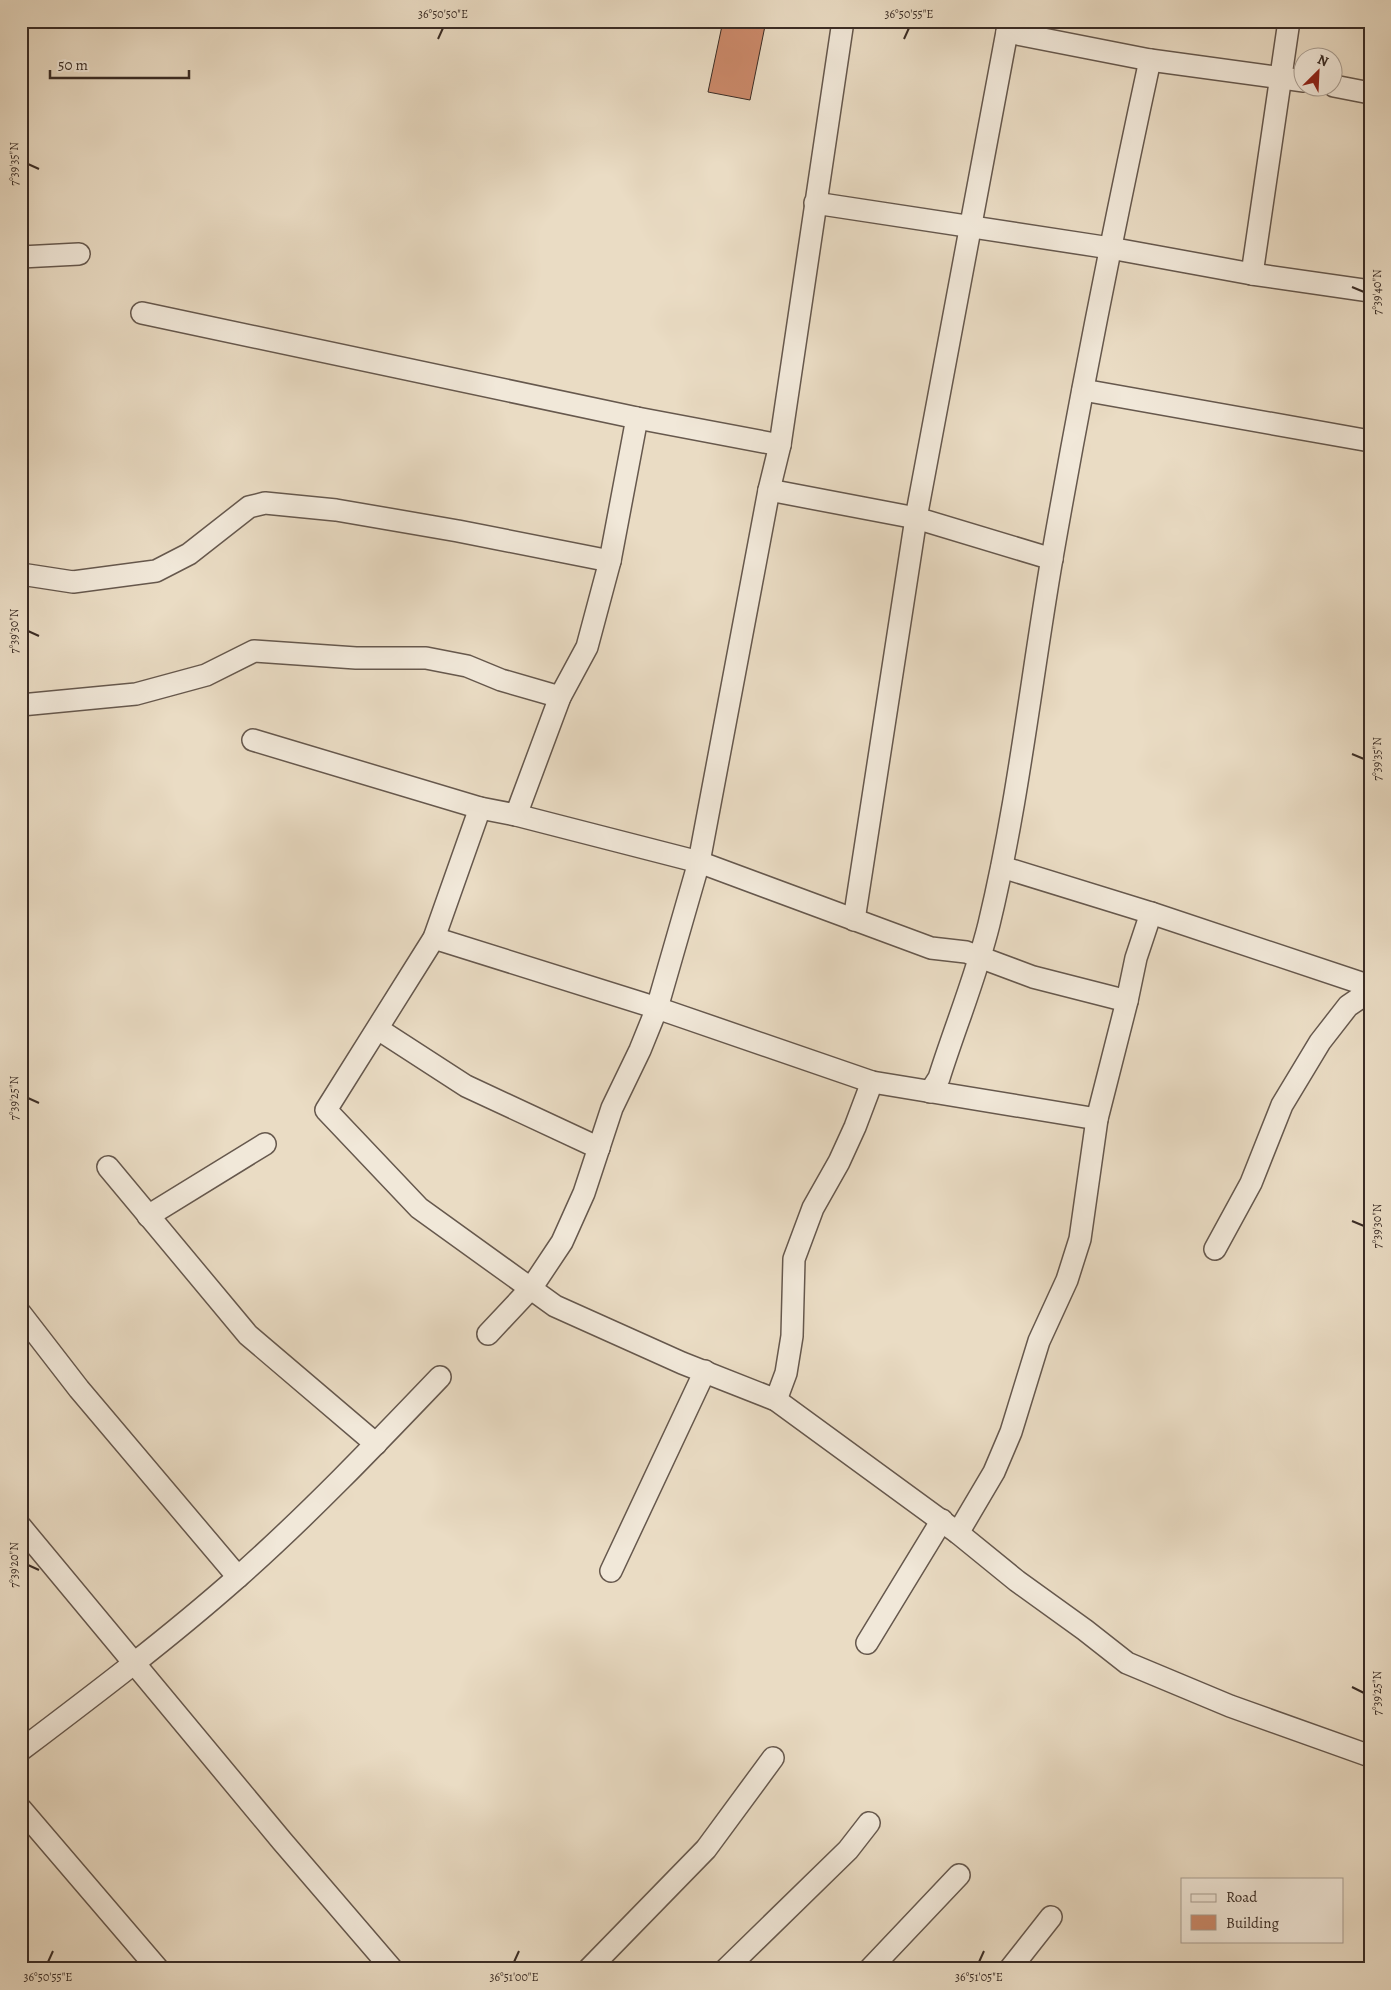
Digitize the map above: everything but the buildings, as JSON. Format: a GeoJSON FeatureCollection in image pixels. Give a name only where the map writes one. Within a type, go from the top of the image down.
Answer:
{"type":"FeatureCollection","features":[{"type":"Feature","properties":{"kind":"street"},"geometry":{"type":"LineString","coordinates":[[488,1334],[532,1287],[562,1242],[584,1192],[612,1108],[640,1050],[657,1008],[699,862],[769,490],[780,445],[843,21]]}},
{"type":"Feature","properties":{"kind":"street"},"geometry":{"type":"LineString","coordinates":[[1252,274],[1289,21]]}},
{"type":"Feature","properties":{"kind":"street"},"geometry":{"type":"LineString","coordinates":[[854,920],[916,518],[1008,26],[1150,60],[1294,79]]}},
{"type":"Feature","properties":{"kind":"street"},"geometry":{"type":"LineString","coordinates":[[930,1092],[939,1078],[980,958],[1002,867],[1052,559],[1110,248],[1150,60]]}},
{"type":"Feature","properties":{"kind":"street"},"geometry":{"type":"LineString","coordinates":[[1344,88],[1370,92]]}},
{"type":"Feature","properties":{"kind":"street"},"geometry":{"type":"LineString","coordinates":[[816,203],[972,226],[1110,248],[1252,274],[1370,291]]}},
{"type":"Feature","properties":{"kind":"street"},"geometry":{"type":"LineString","coordinates":[[21,257],[79,254]]}},
{"type":"Feature","properties":{"kind":"street"},"geometry":{"type":"LineString","coordinates":[[142,313],[637,418],[780,445]]}},
{"type":"Feature","properties":{"kind":"street"},"geometry":{"type":"LineString","coordinates":[[1083,390],[1370,440]]}},
{"type":"Feature","properties":{"kind":"street"},"geometry":{"type":"LineString","coordinates":[[516,815],[560,697],[587,647],[610,561],[637,418]]}},
{"type":"Feature","properties":{"kind":"street"},"geometry":{"type":"LineString","coordinates":[[769,490],[916,518],[1052,559]]}},
{"type":"Feature","properties":{"kind":"street"},"geometry":{"type":"LineString","coordinates":[[21,574],[73,582],[156,571],[189,554],[249,508],[265,504],[336,510],[458,531],[610,561]]}},
{"type":"Feature","properties":{"kind":"street"},"geometry":{"type":"LineString","coordinates":[[21,705],[136,694],[206,675],[254,651],[356,658],[426,658],[467,666],[501,680],[560,697]]}},
{"type":"Feature","properties":{"kind":"street"},"geometry":{"type":"LineString","coordinates":[[253,740],[480,808],[516,815],[699,862],[930,948],[966,952],[1033,977],[1127,1001]]}},
{"type":"Feature","properties":{"kind":"street"},"geometry":{"type":"LineString","coordinates":[[480,808],[434,938],[326,1110],[419,1208],[532,1287],[555,1306],[682,1363],[776,1400],[942,1520],[1017,1582],[1085,1630],[1127,1663],[1230,1706],[1370,1756]]}},
{"type":"Feature","properties":{"kind":"street"},"geometry":{"type":"LineString","coordinates":[[1002,867],[1151,913],[1370,986]]}},
{"type":"Feature","properties":{"kind":"street"},"geometry":{"type":"LineString","coordinates":[[958,1533],[994,1472],[1011,1432],[1039,1341],[1067,1280],[1080,1239],[1097,1119],[1136,958],[1151,913]]}},
{"type":"Feature","properties":{"kind":"street"},"geometry":{"type":"LineString","coordinates":[[434,938],[657,1008],[872,1082],[1097,1119]]}},
{"type":"Feature","properties":{"kind":"street"},"geometry":{"type":"LineString","coordinates":[[1215,1249],[1251,1183],[1282,1104],[1320,1042],[1348,1006],[1370,990]]}},
{"type":"Feature","properties":{"kind":"street"},"geometry":{"type":"LineString","coordinates":[[378,1029],[466,1086],[599,1148]]}},
{"type":"Feature","properties":{"kind":"street"},"geometry":{"type":"LineString","coordinates":[[776,1400],[786,1373],[792,1336],[794,1259],[813,1208],[839,1162],[855,1128],[872,1082]]}},
{"type":"Feature","properties":{"kind":"street"},"geometry":{"type":"LineString","coordinates":[[148,1216],[265,1144]]}},
{"type":"Feature","properties":{"kind":"street"},"geometry":{"type":"LineString","coordinates":[[108,1167],[248,1335],[376,1444]]}},
{"type":"Feature","properties":{"kind":"street"},"geometry":{"type":"LineString","coordinates":[[21,1314],[86,1396],[238,1577]]}},
{"type":"Feature","properties":{"kind":"street"},"geometry":{"type":"LineString","coordinates":[[610,1571],[705,1371]]}},
{"type":"Feature","properties":{"kind":"street"},"geometry":{"type":"LineString","coordinates":[[21,1750],[135,1663],[238,1577],[326,1495],[440,1377]]}},
{"type":"Feature","properties":{"kind":"street"},"geometry":{"type":"LineString","coordinates":[[867,1643],[942,1520]]}},
{"type":"Feature","properties":{"kind":"street"},"geometry":{"type":"LineString","coordinates":[[21,1527],[282,1841],[392,1969]]}},
{"type":"Feature","properties":{"kind":"street"},"geometry":{"type":"LineString","coordinates":[[589,1969],[706,1849],[774,1758]]}},
{"type":"Feature","properties":{"kind":"street"},"geometry":{"type":"LineString","coordinates":[[21,1809],[158,1969]]}},
{"type":"Feature","properties":{"kind":"street"},"geometry":{"type":"LineString","coordinates":[[726,1969],[848,1850],[869,1823]]}},
{"type":"Feature","properties":{"kind":"street"},"geometry":{"type":"LineString","coordinates":[[870,1969],[959,1875]]}},
{"type":"Feature","properties":{"kind":"street"},"geometry":{"type":"LineString","coordinates":[[1010,1969],[1051,1917]]}}]}
